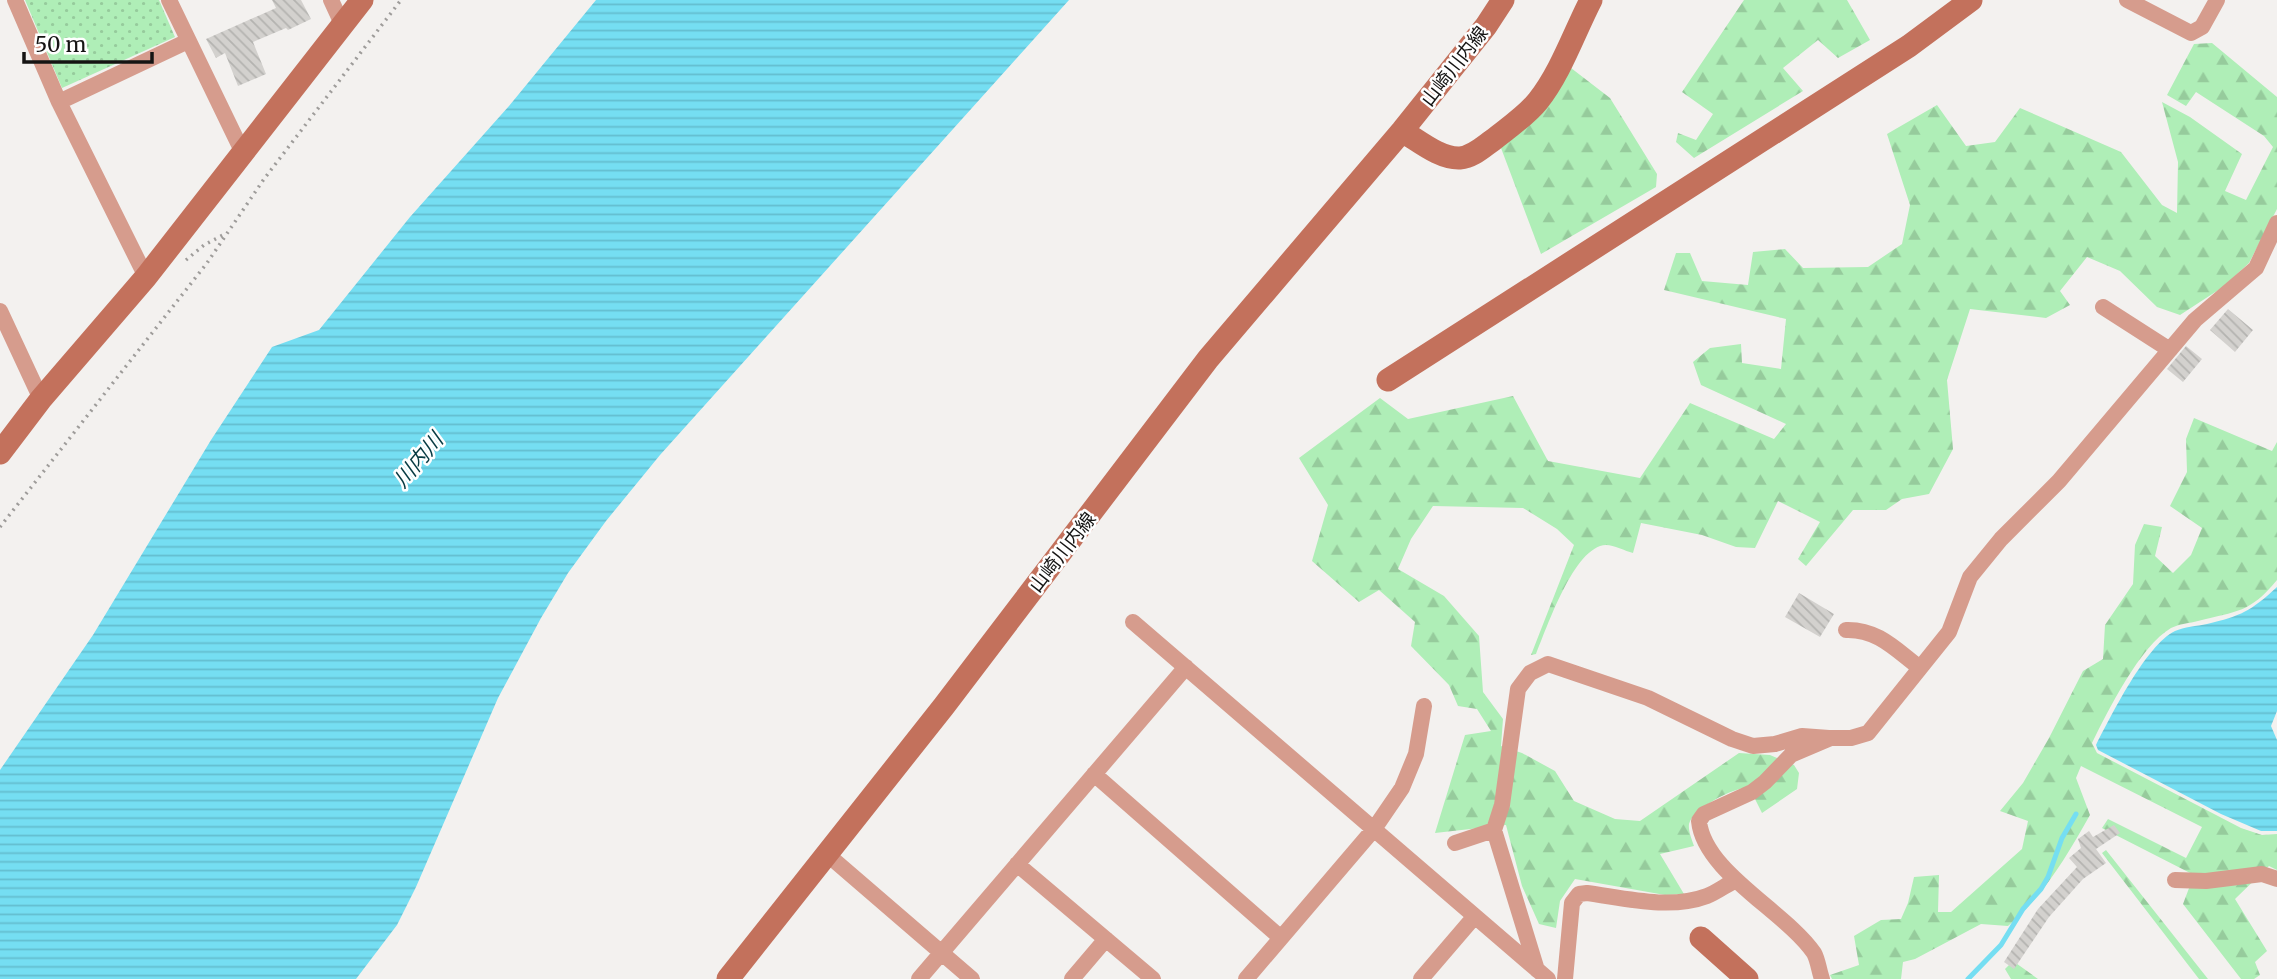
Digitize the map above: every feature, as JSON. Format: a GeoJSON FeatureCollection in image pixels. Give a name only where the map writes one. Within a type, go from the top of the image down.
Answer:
{"type":"FeatureCollection","features":[{"type":"Feature","properties":{"kind":"main road"},"geometry":{"type":"LineString","coordinates":[[0,453],[41,399],[146,277],[362,0]]}},
{"type":"Feature","properties":{"kind":"main road","name":"山崎川内線"},"geometry":{"type":"LineString","coordinates":[[728,979],[828,855],[1208,359],[1402,131],[1486,26],[1503,0]]}},
{"type":"Feature","properties":{"kind":"main road"},"geometry":{"type":"LineString","coordinates":[[1402,131],[1437,152],[1459,158],[1472,155],[1485,146],[1538,101],[1591,0]]}},
{"type":"Feature","properties":{"kind":"main road"},"geometry":{"type":"LineString","coordinates":[[1388,380],[1909,46],[1971,0]]}},
{"type":"Feature","properties":{"kind":"main road"},"geometry":{"type":"LineString","coordinates":[[1701,938],[1747,979]]}},
{"type":"Feature","properties":{"kind":"street"},"geometry":{"type":"LineString","coordinates":[[15,0],[59,102],[146,277]]}},
{"type":"Feature","properties":{"kind":"street"},"geometry":{"type":"LineString","coordinates":[[169,0],[243,153]]}},
{"type":"Feature","properties":{"kind":"street"},"geometry":{"type":"LineString","coordinates":[[331,0],[342,24]]}},
{"type":"Feature","properties":{"kind":"street"},"geometry":{"type":"LineString","coordinates":[[2127,0],[2190,33],[2202,27],[2217,0]]}},
{"type":"Feature","properties":{"kind":"street"},"geometry":{"type":"LineString","coordinates":[[59,102],[188,41]]}},
{"type":"Feature","properties":{"kind":"street"},"geometry":{"type":"LineString","coordinates":[[1543,974],[1494,830],[1502,805],[1518,689],[1530,673],[1548,664],[1648,698],[1732,739],[1753,746],[1775,744],[1802,736],[1851,738],[1868,733],[1949,632],[1970,577],[2001,539],[2059,481],[2195,320],[2256,268],[2277,223]]}},
{"type":"Feature","properties":{"kind":"street"},"geometry":{"type":"LineString","coordinates":[[2103,307],[2170,350]]}},
{"type":"Feature","properties":{"kind":"street"},"geometry":{"type":"LineString","coordinates":[[0,311],[41,399]]}},
{"type":"Feature","properties":{"kind":"street"},"geometry":{"type":"LineString","coordinates":[[1133,622],[1543,974]]}},
{"type":"Feature","properties":{"kind":"street"},"geometry":{"type":"LineString","coordinates":[[1846,630],[1862,629],[1872,633],[1920,668]]}},
{"type":"Feature","properties":{"kind":"street"},"geometry":{"type":"LineString","coordinates":[[919,979],[1186,667]]}},
{"type":"Feature","properties":{"kind":"street"},"geometry":{"type":"LineString","coordinates":[[1246,979],[1374,830],[1402,788],[1416,754],[1424,706]]}},
{"type":"Feature","properties":{"kind":"street"},"geometry":{"type":"LineString","coordinates":[[1822,979],[1815,955],[1776,912],[1736,880],[1706,846],[1700,833],[1699,821],[1704,814],[1752,792],[1791,755],[1831,738]]}},
{"type":"Feature","properties":{"kind":"street"},"geometry":{"type":"LineString","coordinates":[[1094,774],[1281,938]]}},
{"type":"Feature","properties":{"kind":"street"},"geometry":{"type":"LineString","coordinates":[[1455,843],[1494,830]]}},
{"type":"Feature","properties":{"kind":"street"},"geometry":{"type":"LineString","coordinates":[[828,855],[972,979]]}},
{"type":"Feature","properties":{"kind":"street"},"geometry":{"type":"LineString","coordinates":[[1017,864],[1153,979]]}},
{"type":"Feature","properties":{"kind":"street"},"geometry":{"type":"LineString","coordinates":[[2175,880],[2206,881],[2262,874],[2277,879]]}},
{"type":"Feature","properties":{"kind":"street"},"geometry":{"type":"LineString","coordinates":[[1564,979],[1572,903],[1579,894],[1587,892],[1650,902],[1681,901],[1705,896],[1736,880]]}},
{"type":"Feature","properties":{"kind":"street"},"geometry":{"type":"LineString","coordinates":[[1421,979],[1475,916]]}},
{"type":"Feature","properties":{"kind":"street"},"geometry":{"type":"LineString","coordinates":[[1072,979],[1106,939]]}},
{"type":"Feature","properties":{"kind":"path"},"geometry":{"type":"LineString","coordinates":[[0,527],[207,263],[264,178],[401,0]]}},
{"type":"Feature","properties":{"kind":"green space"},"geometry":{"type":"Polygon","coordinates":[[[25,0],[159,0],[175,37],[62,88],[25,0]]]}},
{"type":"Feature","properties":{"kind":"green space"},"geometry":{"type":"Polygon","coordinates":[[[1744,0],[1847,0],[1870,40],[1838,58],[1818,40],[1783,68],[1803,91],[1694,158],[1676,142],[1678,133],[1696,140],[1713,114],[1682,92],[1744,0]]]}},
{"type":"Feature","properties":{"kind":"green space"},"geometry":{"type":"Polygon","coordinates":[[[2212,43],[2277,97],[2277,209],[2249,263],[2223,287],[2180,315],[2157,307],[2120,271],[2087,257],[2060,291],[2070,305],[2046,318],[1970,309],[1947,380],[1953,449],[1929,494],[1902,499],[1886,510],[1853,510],[1806,566],[1798,559],[1820,522],[1778,501],[1755,548],[1736,547],[1702,535],[1641,523],[1633,553],[1606,545],[1594,549],[1583,559],[1563,590],[1536,654],[1531,655],[1574,545],[1557,529],[1523,508],[1433,506],[1411,539],[1398,569],[1444,596],[1479,636],[1483,692],[1503,719],[1501,746],[1522,753],[1555,771],[1574,801],[1615,819],[1640,821],[1739,753],[1770,755],[1794,765],[1799,773],[1797,789],[1762,813],[1749,787],[1724,795],[1692,818],[1689,824],[1694,846],[1660,854],[1684,894],[1665,895],[1575,879],[1560,901],[1556,928],[1539,924],[1522,886],[1506,825],[1435,833],[1465,735],[1491,731],[1477,709],[1458,706],[1449,685],[1411,646],[1415,622],[1379,590],[1359,602],[1312,561],[1328,505],[1299,458],[1380,398],[1408,419],[1513,396],[1548,461],[1640,478],[1690,403],[1774,439],[1786,424],[1701,385],[1693,362],[1710,348],[1741,344],[1742,363],[1781,369],[1786,319],[1664,290],[1676,253],[1690,253],[1702,281],[1748,285],[1753,252],[1785,249],[1803,268],[1868,267],[1902,244],[1910,205],[1887,134],[1937,105],[1966,146],[1995,142],[2020,108],[2121,152],[2162,205],[2177,213],[2178,162],[2162,102],[2190,117],[2242,154],[2225,191],[2246,200],[2273,147],[2264,136],[2196,92],[2186,106],[2167,95],[2194,44],[2212,43]]]}},
{"type":"Feature","properties":{"kind":"green space"},"geometry":{"type":"Polygon","coordinates":[[[1571,68],[1610,98],[1657,174],[1656,187],[1541,254],[1501,148],[1546,106],[1571,68]]]}},
{"type":"Feature","properties":{"kind":"green space"},"geometry":{"type":"Polygon","coordinates":[[[2194,418],[2272,451],[2277,442],[2277,580],[2259,599],[2242,609],[2171,628],[2159,637],[2126,680],[2092,743],[2097,753],[2241,828],[2262,835],[2277,834],[2277,870],[2269,866],[2235,899],[2267,951],[2255,962],[2260,975],[2254,979],[2241,979],[2183,904],[2194,875],[2102,828],[2108,819],[2186,858],[2202,827],[2081,766],[2076,778],[2090,815],[2044,888],[2008,926],[1981,924],[1915,959],[1903,962],[1901,979],[1832,979],[1830,975],[1859,965],[1854,936],[1881,920],[1901,919],[1914,877],[1939,875],[1938,912],[1951,912],[2022,849],[2028,821],[2000,811],[2023,783],[2083,671],[2103,659],[2105,625],[2133,584],[2135,545],[2144,524],[2162,527],[2155,556],[2173,573],[2191,555],[2202,528],[2170,506],[2187,472],[2186,439],[2194,418]]]}},
{"type":"Feature","properties":{"kind":"green space"},"geometry":{"type":"Polygon","coordinates":[[[2106,850],[2208,979],[2199,979],[2102,853],[2106,850]]]}},
{"type":"Feature","properties":{"kind":"green space"},"geometry":{"type":"Polygon","coordinates":[[[2013,961],[2038,979],[2011,979],[2005,969],[2013,961]]]}},
{"type":"Feature","properties":{"kind":"water","name":"川内川"},"geometry":{"type":"Polygon","coordinates":[[[596,0],[1069,0],[660,455],[568,573],[498,698],[397,925],[356,979],[0,979],[0,770],[93,635],[211,440],[272,347],[319,330],[410,217],[509,106],[596,0]]]}},
{"type":"Feature","properties":{"kind":"water"},"geometry":{"type":"Polygon","coordinates":[[[2277,587],[2277,711],[2271,726],[2277,740],[2277,831],[2261,831],[2221,814],[2098,750],[2096,745],[2130,682],[2164,639],[2175,631],[2237,615],[2260,602],[2277,587]]]}},
{"type":"Feature","properties":{"kind":"building"},"geometry":{"type":"Polygon","coordinates":[[[272,0],[301,0],[311,19],[253,42],[266,74],[238,86],[225,53],[216,58],[206,39],[276,8],[272,0]]]}},
{"type":"Feature","properties":{"kind":"building"},"geometry":{"type":"Polygon","coordinates":[[[2228,309],[2253,330],[2235,352],[2210,330],[2228,309]]]}},
{"type":"Feature","properties":{"kind":"building"},"geometry":{"type":"Polygon","coordinates":[[[2186,346],[2202,359],[2183,382],[2167,369],[2186,346]]]}},
{"type":"Feature","properties":{"kind":"building"},"geometry":{"type":"Polygon","coordinates":[[[1799,593],[1834,614],[1820,637],[1785,617],[1799,593]]]}},
{"type":"Feature","properties":{"kind":"building"},"geometry":{"type":"Polygon","coordinates":[[[2114,825],[2120,833],[2096,849],[2106,863],[2083,879],[2049,917],[2014,969],[2004,962],[2038,909],[2077,867],[2069,858],[2081,848],[2078,839],[2089,831],[2093,837],[2114,825]]]}},
{"type":"Feature","properties":{"kind":"waterway"},"geometry":{"type":"LineString","coordinates":[[1968,979],[2001,945],[2023,909],[2041,889],[2062,838],[2076,814]]}}]}
